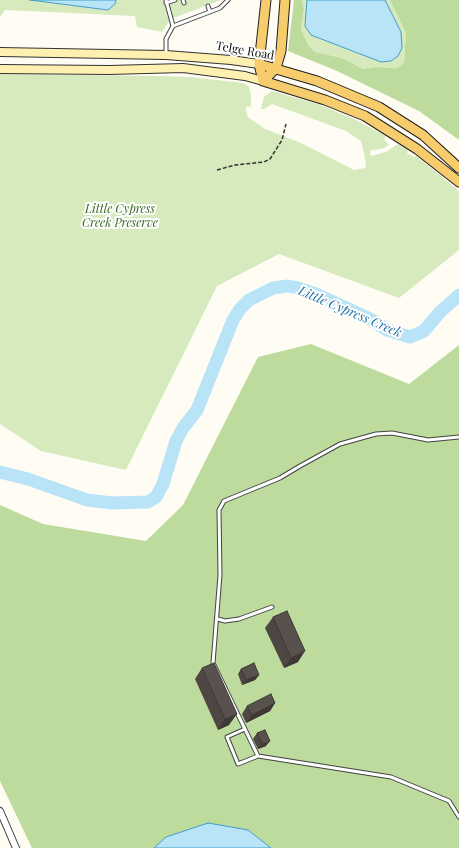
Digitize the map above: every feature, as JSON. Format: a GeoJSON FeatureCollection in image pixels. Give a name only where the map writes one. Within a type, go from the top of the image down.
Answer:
{"type":"FeatureCollection","features":[{"type":"Feature","properties":{"kind":"main road"},"geometry":{"type":"LineString","coordinates":[[263,81],[259,64],[266,0]]}},
{"type":"Feature","properties":{"kind":"main road"},"geometry":{"type":"LineString","coordinates":[[263,81],[276,68],[281,52],[285,0]]}},
{"type":"Feature","properties":{"kind":"main road","name":"Telge Road"},"geometry":{"type":"LineString","coordinates":[[0,52],[166,55],[231,60],[276,68],[317,81],[356,96],[398,118],[423,135],[459,168]]}},
{"type":"Feature","properties":{"kind":"main road","name":"Telge Road"},"geometry":{"type":"LineString","coordinates":[[0,69],[183,68],[245,76],[332,103],[365,116],[417,149],[459,182]]}},
{"type":"Feature","properties":{"kind":"street"},"geometry":{"type":"LineString","coordinates":[[0,811],[16,848]]}},
{"type":"Feature","properties":{"kind":"lane"},"geometry":{"type":"LineString","coordinates":[[173,26],[166,1],[175,0]]}},
{"type":"Feature","properties":{"kind":"lane"},"geometry":{"type":"LineString","coordinates":[[166,55],[166,39],[173,26],[220,8],[228,0]]}},
{"type":"Feature","properties":{"kind":"lane"},"geometry":{"type":"LineString","coordinates":[[208,6],[210,12]]}},
{"type":"Feature","properties":{"kind":"lane"},"geometry":{"type":"LineString","coordinates":[[199,9],[201,15]]}},
{"type":"Feature","properties":{"kind":"lane"},"geometry":{"type":"LineString","coordinates":[[187,14],[189,20]]}},
{"type":"Feature","properties":{"kind":"lane"},"geometry":{"type":"LineString","coordinates":[[258,756],[213,663],[218,619],[220,575],[219,510],[224,501],[280,478],[340,444],[376,434],[392,433],[428,440],[459,436]]}},
{"type":"Feature","properties":{"kind":"lane"},"geometry":{"type":"LineString","coordinates":[[218,619],[225,621],[239,619],[272,606]]}},
{"type":"Feature","properties":{"kind":"lane"},"geometry":{"type":"LineString","coordinates":[[245,729],[227,738],[238,764],[258,756],[390,777],[449,801],[459,817]]}},
{"type":"Feature","properties":{"kind":"path"},"geometry":{"type":"LineString","coordinates":[[217,170],[235,165],[264,162],[270,158],[282,140],[286,124]]}},
{"type":"Feature","properties":{"kind":"green space"},"geometry":{"type":"Polygon","coordinates":[[[0,0],[221,0],[171,19],[162,32],[137,27],[135,16],[5,10],[0,17],[0,0]]]}},
{"type":"Feature","properties":{"kind":"green space"},"geometry":{"type":"Polygon","coordinates":[[[294,0],[302,0],[304,9],[301,29],[308,45],[315,52],[342,58],[363,69],[376,67],[397,68],[404,63],[406,33],[390,0],[459,0],[459,140],[419,111],[337,71],[288,51],[294,0]]]}},
{"type":"Feature","properties":{"kind":"green space"},"geometry":{"type":"Polygon","coordinates":[[[302,0],[390,0],[406,33],[404,63],[397,68],[376,67],[363,69],[342,58],[315,52],[308,45],[301,29],[304,9],[302,0]]]}},
{"type":"Feature","properties":{"kind":"green space","name":"Little Cypress Creek Preserve"},"geometry":{"type":"Polygon","coordinates":[[[0,74],[190,77],[243,83],[249,87],[251,94],[251,107],[247,106],[246,110],[248,117],[265,129],[301,143],[354,170],[365,168],[366,163],[361,141],[346,131],[272,104],[264,109],[261,109],[264,97],[272,91],[318,104],[356,120],[386,136],[384,139],[389,145],[384,148],[370,151],[371,156],[386,152],[398,144],[408,150],[407,153],[414,157],[416,156],[459,191],[459,250],[399,298],[279,254],[217,286],[126,470],[41,451],[0,424],[0,74]]]}},
{"type":"Feature","properties":{"kind":"green space"},"geometry":{"type":"Polygon","coordinates":[[[311,344],[409,384],[459,345],[459,848],[32,848],[0,781],[0,505],[43,524],[146,541],[183,505],[258,357],[311,344]]]}},
{"type":"Feature","properties":{"kind":"water"},"geometry":{"type":"Polygon","coordinates":[[[30,0],[116,0],[115,4],[108,10],[30,0]]]}},
{"type":"Feature","properties":{"kind":"water"},"geometry":{"type":"Polygon","coordinates":[[[307,0],[385,0],[401,32],[402,48],[398,56],[391,61],[381,62],[311,35],[305,26],[307,0]]]}},
{"type":"Feature","properties":{"kind":"water"},"geometry":{"type":"Polygon","coordinates":[[[208,823],[248,830],[271,848],[154,848],[166,837],[208,823]]]}},
{"type":"Feature","properties":{"kind":"building"},"geometry":{"type":"Polygon","coordinates":[[[287,611],[305,651],[291,658],[273,617],[287,611]]]}},
{"type":"Feature","properties":{"kind":"building"},"geometry":{"type":"Polygon","coordinates":[[[214,663],[237,714],[225,719],[202,668],[214,663]]]}},
{"type":"Feature","properties":{"kind":"building"},"geometry":{"type":"Polygon","coordinates":[[[254,663],[259,675],[246,680],[241,669],[254,663]]]}},
{"type":"Feature","properties":{"kind":"building"},"geometry":{"type":"Polygon","coordinates":[[[271,694],[275,703],[252,715],[247,706],[271,694]]]}},
{"type":"Feature","properties":{"kind":"building"},"geometry":{"type":"Polygon","coordinates":[[[265,730],[270,741],[262,744],[257,733],[265,730]]]}},
{"type":"Feature","properties":{"kind":"waterway","name":"Little Cypress Creek"},"geometry":{"type":"LineString","coordinates":[[0,472],[28,479],[87,500],[112,503],[148,502],[156,497],[163,484],[176,441],[183,428],[197,410],[233,320],[240,309],[249,300],[273,288],[288,286],[298,288],[316,294],[372,320],[387,330],[410,337],[424,331],[440,312],[459,295]]}}]}
